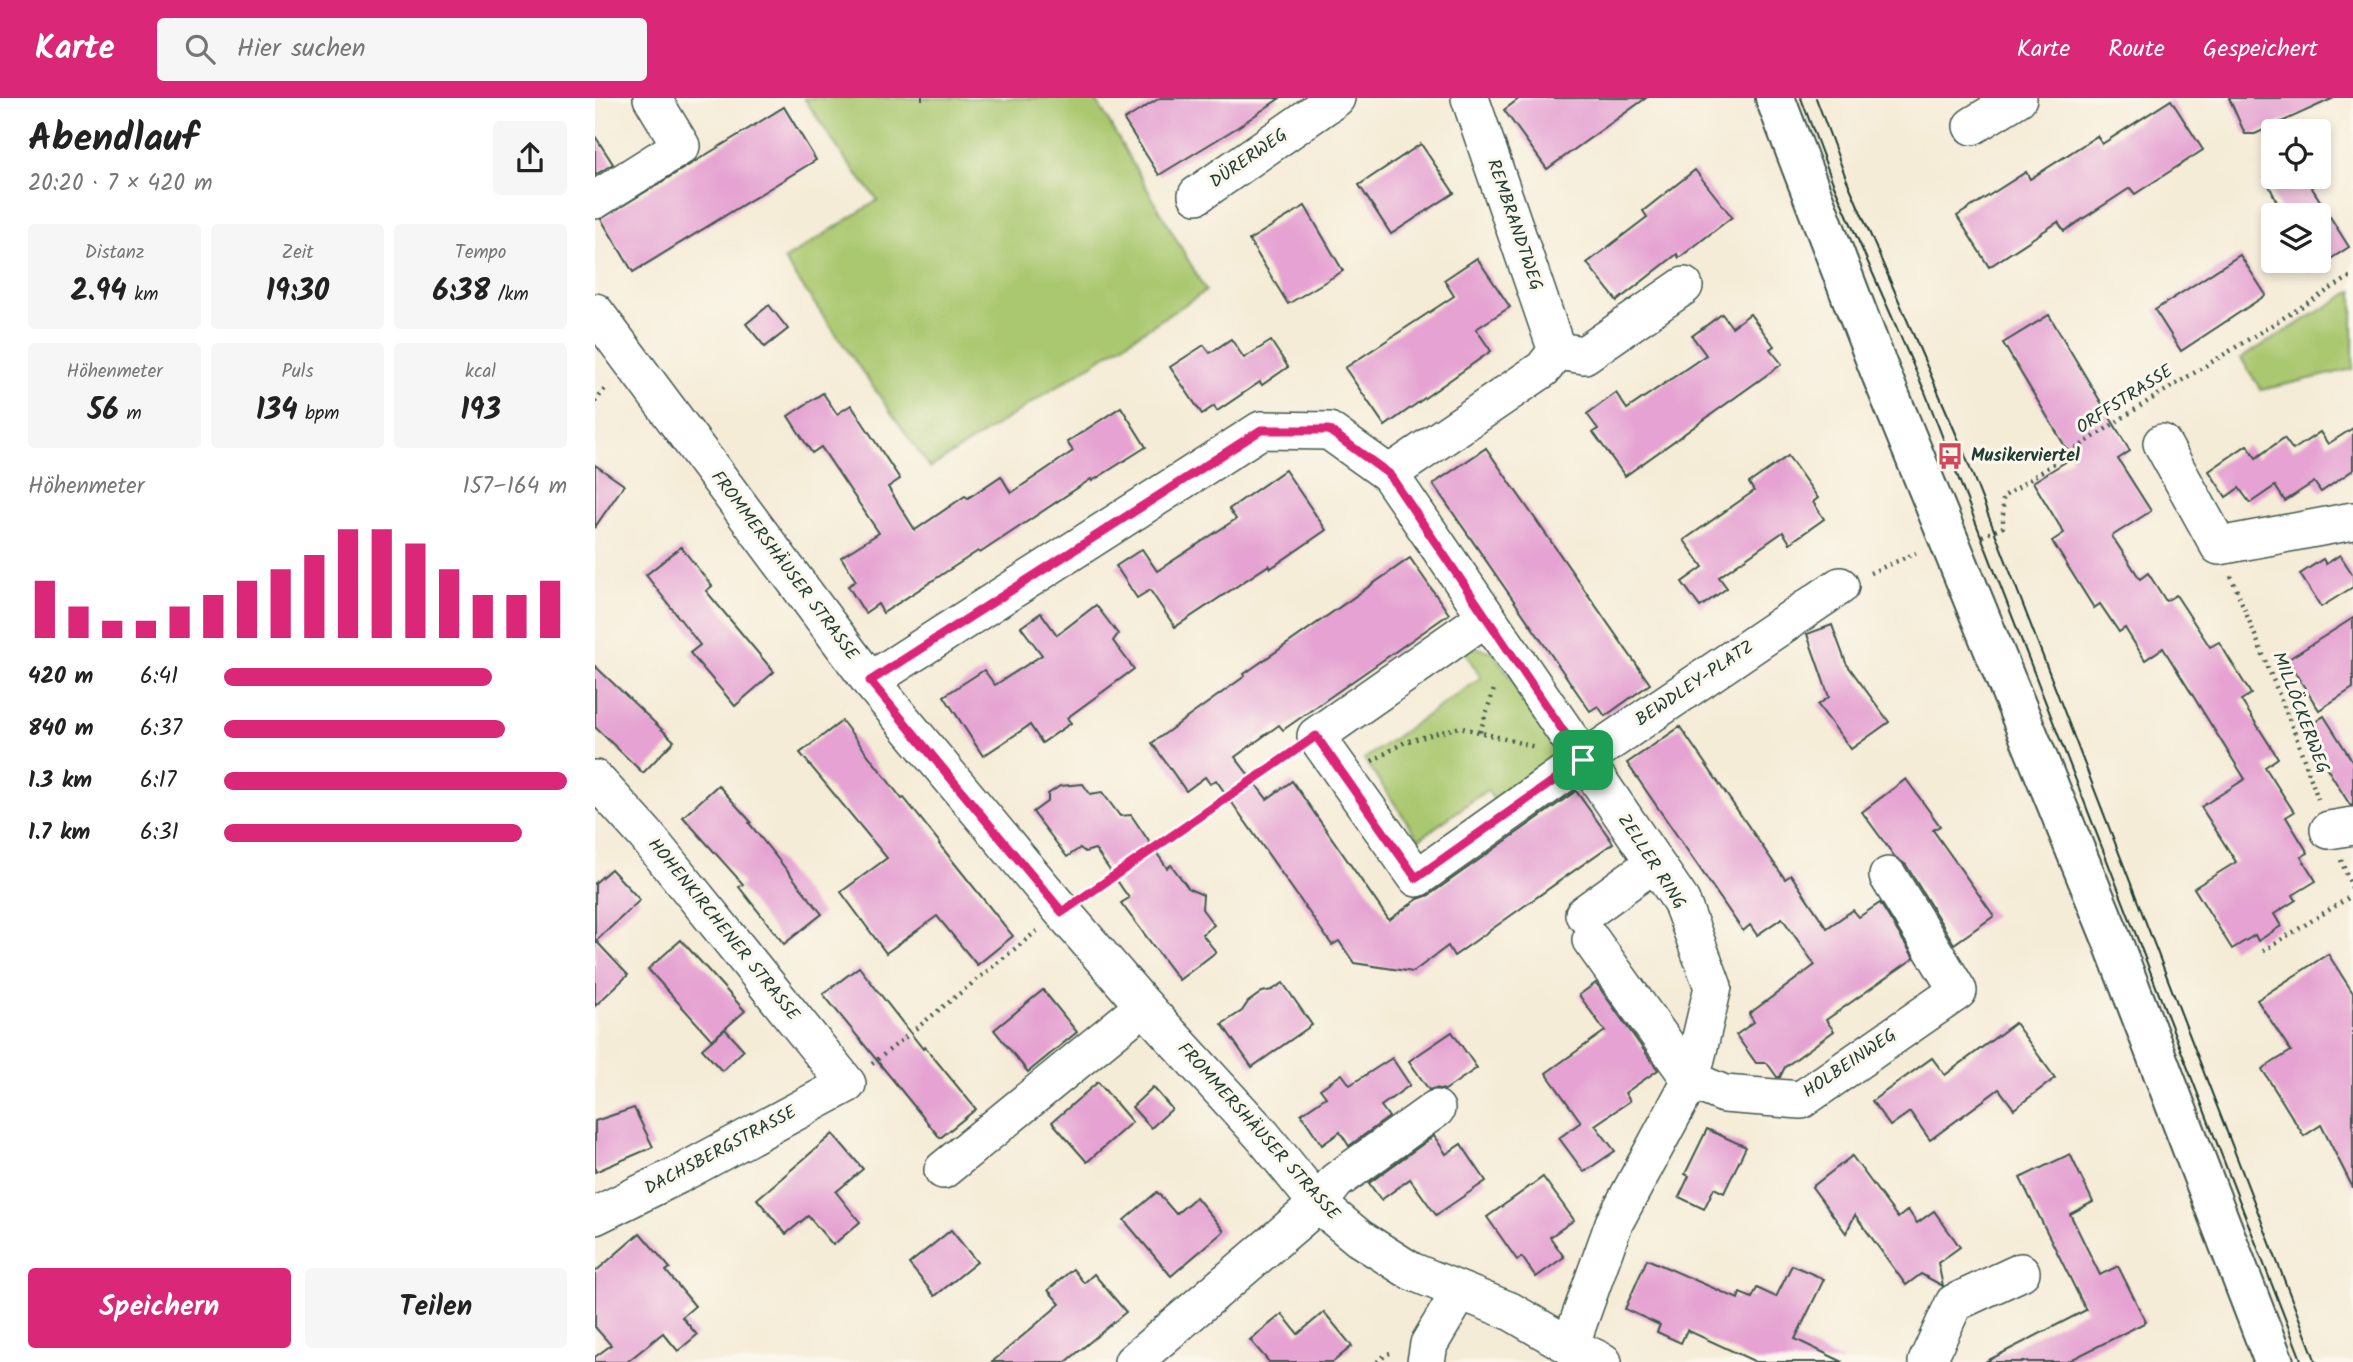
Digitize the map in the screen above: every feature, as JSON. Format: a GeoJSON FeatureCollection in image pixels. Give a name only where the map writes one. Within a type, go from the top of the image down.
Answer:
{"type":"FeatureCollection","features":[{"type":"Feature","properties":{"kind":"main road"},"geometry":{"type":"LineString","coordinates":[[1775,98],[1877,364],[1943,550],[2110,935],[2274,1362]]}},
{"type":"Feature","properties":{"kind":"street"},"geometry":{"type":"LineString","coordinates":[[595,200],[681,146],[652,98]]}},
{"type":"Feature","properties":{"kind":"street","name":"DÜRERWEG"},"geometry":{"type":"LineString","coordinates":[[1196,195],[1336,98]]}},
{"type":"Feature","properties":{"kind":"street","name":"REMBRANDTWEG"},"geometry":{"type":"LineString","coordinates":[[1470,98],[1557,351]]}},
{"type":"Feature","properties":{"kind":"street"},"geometry":{"type":"LineString","coordinates":[[1972,126],[2018,98]]}},
{"type":"Feature","properties":{"kind":"street"},"geometry":{"type":"LineString","coordinates":[[1389,474],[1543,369],[1557,351],[1584,355],[1684,286]]}},
{"type":"Feature","properties":{"kind":"street","name":"FROMMERSHÄUSER STRASSE"},"geometry":{"type":"LineString","coordinates":[[595,312],[870,681],[1062,912],[1262,1135],[1318,1204],[1359,1238],[1411,1270],[1510,1311],[1603,1362]]}},
{"type":"Feature","properties":{"kind":"street","name":"ZELLER RING"},"geometry":{"type":"LineString","coordinates":[[870,681],[1261,430],[1329,430],[1389,474],[1681,901],[1713,987],[1691,1080],[1614,1223],[1570,1346]]}},
{"type":"Feature","properties":{"kind":"street"},"geometry":{"type":"LineString","coordinates":[[2162,443],[2219,546],[2353,521]]}},
{"type":"Feature","properties":{"kind":"street","name":"BEWDLEY-PLATZ"},"geometry":{"type":"LineString","coordinates":[[1316,736],[1416,878],[1583,760],[1840,586]]}},
{"type":"Feature","properties":{"kind":"street"},"geometry":{"type":"LineString","coordinates":[[1316,736],[1486,617]]}},
{"type":"Feature","properties":{"kind":"street","name":"HOHENKIRCHENER STRASSE"},"geometry":{"type":"LineString","coordinates":[[595,779],[645,834],[847,1084]]}},
{"type":"Feature","properties":{"kind":"street"},"geometry":{"type":"LineString","coordinates":[[1654,863],[1587,927],[1691,1080]]}},
{"type":"Feature","properties":{"kind":"street","name":"HOLBEINWEG"},"geometry":{"type":"LineString","coordinates":[[1691,1080],[1724,1094],[1801,1100],[1958,990],[1888,876]]}},
{"type":"Feature","properties":{"kind":"street"},"geometry":{"type":"LineString","coordinates":[[943,1170],[1144,1006]]}},
{"type":"Feature","properties":{"kind":"street","name":"DACHSBERGSTRASSE"},"geometry":{"type":"LineString","coordinates":[[595,1216],[678,1175],[847,1084]]}},
{"type":"Feature","properties":{"kind":"street"},"geometry":{"type":"LineString","coordinates":[[1133,1362],[1318,1204],[1336,1181],[1436,1110]]}},
{"type":"Feature","properties":{"kind":"street"},"geometry":{"type":"LineString","coordinates":[[1927,1362],[1954,1303],[2021,1272]]}},
{"type":"Feature","properties":{"kind":"street"},"geometry":{"type":"LineString","coordinates":[[1426,1362],[1429,1344],[1460,1292]]}},
{"type":"Feature","properties":{"kind":"path","name":"ORFFSTRASSE"},"geometry":{"type":"LineString","coordinates":[[1943,550],[2003,527],[2003,497],[2142,405],[2353,275]]}},
{"type":"Feature","properties":{"kind":"path","name":"MILLÖCKERWEG"},"geometry":{"type":"LineString","coordinates":[[2219,546],[2295,734],[2341,828],[2353,892]]}},
{"type":"Feature","properties":{"kind":"path"},"geometry":{"type":"LineString","coordinates":[[1840,586],[1918,552],[1943,550]]}},
{"type":"Feature","properties":{"kind":"path"},"geometry":{"type":"LineString","coordinates":[[1346,778],[1405,741],[1459,727],[1583,760]]}},
{"type":"Feature","properties":{"kind":"path"},"geometry":{"type":"LineString","coordinates":[[847,1084],[1062,912],[1316,736]]}},
{"type":"Feature","properties":{"kind":"path"},"geometry":{"type":"LineString","coordinates":[[2263,951],[2353,892]]}},
{"type":"Feature","properties":{"kind":"green space"},"geometry":{"type":"Polygon","coordinates":[[[804,98],[1095,98],[1206,291],[930,468],[784,260],[878,200],[847,162],[804,98]]]}},
{"type":"Feature","properties":{"kind":"green space"},"geometry":{"type":"Polygon","coordinates":[[[2353,291],[2353,369],[2261,390],[2241,358],[2353,291]]]}},
{"type":"Feature","properties":{"kind":"green space"},"geometry":{"type":"Polygon","coordinates":[[[1471,646],[1493,652],[1574,768],[1505,816],[1487,790],[1419,839],[1364,759],[1481,678],[1465,652],[1471,646]]]}},
{"type":"Feature","properties":{"kind":"building"},"geometry":{"type":"Polygon","coordinates":[[[1160,98],[1280,98],[1159,175],[1124,120],[1160,98]]]}},
{"type":"Feature","properties":{"kind":"building"},"geometry":{"type":"Polygon","coordinates":[[[1520,98],[1646,98],[1547,169],[1504,110],[1520,98]]]}},
{"type":"Feature","properties":{"kind":"building"},"geometry":{"type":"Polygon","coordinates":[[[2229,98],[2334,98],[2288,119],[2261,119],[2261,131],[2245,134],[2229,98]]]}},
{"type":"Feature","properties":{"kind":"building"},"geometry":{"type":"Polygon","coordinates":[[[2171,100],[2203,150],[2135,194],[2130,188],[2064,231],[2058,222],[1989,267],[1957,216],[2026,172],[2030,179],[2097,136],[2102,144],[2171,100]]]}},
{"type":"Feature","properties":{"kind":"building"},"geometry":{"type":"Polygon","coordinates":[[[784,107],[816,160],[633,272],[601,219],[784,107]]]}},
{"type":"Feature","properties":{"kind":"building"},"geometry":{"type":"Polygon","coordinates":[[[595,136],[613,164],[595,175],[595,136]]]}},
{"type":"Feature","properties":{"kind":"building"},"geometry":{"type":"Polygon","coordinates":[[[1421,144],[1454,193],[1391,234],[1359,185],[1421,144]]]}},
{"type":"Feature","properties":{"kind":"building"},"geometry":{"type":"Polygon","coordinates":[[[1695,170],[1732,217],[1679,258],[1677,254],[1617,301],[1587,263],[1647,217],[1643,211],[1695,170]]]}},
{"type":"Feature","properties":{"kind":"building"},"geometry":{"type":"Polygon","coordinates":[[[2271,189],[2313,189],[2321,203],[2277,203],[2271,189]]]}},
{"type":"Feature","properties":{"kind":"building"},"geometry":{"type":"Polygon","coordinates":[[[1305,206],[1343,271],[1288,304],[1249,240],[1305,206]]]}},
{"type":"Feature","properties":{"kind":"building"},"geometry":{"type":"Polygon","coordinates":[[[2331,218],[2349,247],[2331,259],[2331,218]]]}},
{"type":"Feature","properties":{"kind":"building"},"geometry":{"type":"Polygon","coordinates":[[[2240,255],[2266,295],[2181,351],[2155,310],[2240,255]]]}},
{"type":"Feature","properties":{"kind":"building"},"geometry":{"type":"Polygon","coordinates":[[[1477,258],[1510,307],[1476,329],[1491,351],[1385,426],[1345,368],[1454,296],[1444,280],[1477,258]]]}},
{"type":"Feature","properties":{"kind":"building"},"geometry":{"type":"Polygon","coordinates":[[[769,305],[788,329],[765,347],[746,324],[769,305]]]}},
{"type":"Feature","properties":{"kind":"building"},"geometry":{"type":"Polygon","coordinates":[[[1722,314],[1732,327],[1750,314],[1774,346],[1770,349],[1782,364],[1625,476],[1593,432],[1598,429],[1587,414],[1616,393],[1627,409],[1706,355],[1692,336],[1722,314]]]}},
{"type":"Feature","properties":{"kind":"building"},"geometry":{"type":"Polygon","coordinates":[[[2049,315],[2130,451],[2118,459],[2151,511],[2112,536],[2140,579],[2148,573],[2166,601],[2176,595],[2210,647],[2219,642],[2251,694],[2241,700],[2278,758],[2265,767],[2294,812],[2286,817],[2308,853],[2301,857],[2316,881],[2293,895],[2296,900],[2274,914],[2281,926],[2258,941],[2255,935],[2232,949],[2194,888],[2236,862],[2201,807],[2245,779],[2163,648],[2145,660],[2125,628],[2119,632],[2100,604],[2094,608],[2052,541],[2064,533],[2033,482],[2072,458],[2003,343],[2049,315]]]}},
{"type":"Feature","properties":{"kind":"building"},"geometry":{"type":"Polygon","coordinates":[[[1231,339],[1244,358],[1271,341],[1288,367],[1217,411],[1214,406],[1202,414],[1170,367],[1204,345],[1210,353],[1231,339]]]}},
{"type":"Feature","properties":{"kind":"building"},"geometry":{"type":"Polygon","coordinates":[[[823,393],[837,414],[851,405],[900,479],[888,487],[915,530],[965,496],[968,498],[1001,476],[1011,493],[1073,451],[1067,442],[1121,407],[1146,447],[1092,481],[1091,479],[883,613],[878,604],[865,613],[848,586],[856,581],[841,557],[879,533],[821,447],[812,453],[788,416],[823,393]]]}},
{"type":"Feature","properties":{"kind":"building"},"geometry":{"type":"Polygon","coordinates":[[[2353,428],[2353,470],[2321,492],[2314,482],[2285,501],[2275,486],[2250,503],[2239,488],[2226,497],[2209,471],[2247,445],[2256,458],[2284,438],[2293,450],[2320,432],[2328,444],[2353,428]]]}},
{"type":"Feature","properties":{"kind":"building"},"geometry":{"type":"Polygon","coordinates":[[[1486,448],[1650,684],[1605,716],[1598,706],[1590,711],[1433,484],[1486,448]]]}},
{"type":"Feature","properties":{"kind":"building"},"geometry":{"type":"Polygon","coordinates":[[[1788,456],[1818,498],[1813,502],[1824,519],[1790,543],[1783,532],[1719,577],[1727,588],[1700,607],[1682,582],[1703,567],[1684,540],[1754,491],[1749,483],[1788,456]]]}},
{"type":"Feature","properties":{"kind":"building"},"geometry":{"type":"Polygon","coordinates":[[[595,465],[624,485],[595,527],[595,465]]]}},
{"type":"Feature","properties":{"kind":"building"},"geometry":{"type":"Polygon","coordinates":[[[1285,470],[1326,530],[1271,568],[1269,565],[1175,627],[1150,590],[1137,598],[1116,566],[1142,549],[1157,571],[1236,519],[1229,509],[1285,470]]]}},
{"type":"Feature","properties":{"kind":"building"},"geometry":{"type":"Polygon","coordinates":[[[681,547],[712,586],[706,591],[774,672],[735,706],[690,653],[700,645],[646,575],[681,547]]]}},
{"type":"Feature","properties":{"kind":"building"},"geometry":{"type":"Polygon","coordinates":[[[2340,555],[2353,575],[2353,587],[2321,607],[2300,574],[2323,559],[2326,564],[2340,555]]]}},
{"type":"Feature","properties":{"kind":"building"},"geometry":{"type":"Polygon","coordinates":[[[1410,558],[1449,614],[1283,730],[1279,725],[1235,757],[1267,799],[1292,781],[1389,920],[1418,899],[1429,895],[1576,791],[1613,843],[1454,956],[1448,946],[1413,972],[1354,963],[1339,941],[1332,945],[1216,780],[1210,784],[1205,777],[1186,791],[1152,743],[1245,676],[1244,674],[1410,558]]]}},
{"type":"Feature","properties":{"kind":"building"},"geometry":{"type":"Polygon","coordinates":[[[1096,605],[1118,634],[1113,641],[1134,669],[1067,718],[1071,723],[1042,743],[1030,725],[983,756],[944,696],[984,670],[995,685],[1042,655],[1021,627],[1041,613],[1057,635],[1096,605]]]}},
{"type":"Feature","properties":{"kind":"building"},"geometry":{"type":"Polygon","coordinates":[[[2353,618],[2353,688],[2319,710],[2287,660],[2353,618]]]}},
{"type":"Feature","properties":{"kind":"building"},"geometry":{"type":"Polygon","coordinates":[[[1832,625],[1846,663],[1889,722],[1851,749],[1818,705],[1829,697],[1807,634],[1832,625]]]}},
{"type":"Feature","properties":{"kind":"building"},"geometry":{"type":"Polygon","coordinates":[[[595,666],[674,741],[643,773],[595,727],[595,666]]]}},
{"type":"Feature","properties":{"kind":"building"},"geometry":{"type":"Polygon","coordinates":[[[2324,716],[2353,762],[2353,806],[2303,730],[2324,716]]]}},
{"type":"Feature","properties":{"kind":"building"},"geometry":{"type":"Polygon","coordinates":[[[842,721],[1013,936],[977,965],[937,916],[886,953],[841,892],[887,858],[800,753],[842,721]]]}},
{"type":"Feature","properties":{"kind":"building"},"geometry":{"type":"Polygon","coordinates":[[[1680,727],[1785,879],[1791,875],[1827,928],[1853,910],[1859,917],[1880,903],[1914,958],[1826,1020],[1834,1031],[1785,1067],[1780,1077],[1777,1077],[1767,1063],[1756,1063],[1736,1035],[1754,1022],[1749,1014],[1815,965],[1782,918],[1757,935],[1750,925],[1743,931],[1627,763],[1680,727]]]}},
{"type":"Feature","properties":{"kind":"building"},"geometry":{"type":"Polygon","coordinates":[[[1906,779],[1940,826],[1933,830],[1994,916],[1954,944],[1906,865],[1895,857],[1862,812],[1906,779]]]}},
{"type":"Feature","properties":{"kind":"building"},"geometry":{"type":"Polygon","coordinates":[[[1083,784],[1090,794],[1102,792],[1120,816],[1131,815],[1167,868],[1171,865],[1189,889],[1203,895],[1202,909],[1214,925],[1202,934],[1216,952],[1179,980],[1121,903],[1129,898],[1095,849],[1085,852],[1080,848],[1067,857],[1033,812],[1048,801],[1048,794],[1060,786],[1083,784]]]}},
{"type":"Feature","properties":{"kind":"building"},"geometry":{"type":"Polygon","coordinates":[[[718,785],[751,822],[749,823],[822,914],[784,944],[739,887],[743,884],[683,817],[718,785]]]}},
{"type":"Feature","properties":{"kind":"building"},"geometry":{"type":"Polygon","coordinates":[[[611,869],[640,900],[596,941],[628,975],[595,1006],[595,883],[611,869]]]}},
{"type":"Feature","properties":{"kind":"building"},"geometry":{"type":"Polygon","coordinates":[[[681,940],[745,1011],[712,1040],[648,969],[681,940]]]}},
{"type":"Feature","properties":{"kind":"building"},"geometry":{"type":"Polygon","coordinates":[[[2328,954],[2353,993],[2353,1188],[2321,1125],[2304,1136],[2262,1069],[2291,1051],[2257,1000],[2328,954]]]}},
{"type":"Feature","properties":{"kind":"building"},"geometry":{"type":"Polygon","coordinates":[[[859,967],[923,1049],[925,1047],[976,1109],[940,1138],[823,994],[859,967]]]}},
{"type":"Feature","properties":{"kind":"building"},"geometry":{"type":"Polygon","coordinates":[[[1283,983],[1312,1025],[1252,1067],[1222,1024],[1242,1011],[1248,1002],[1262,992],[1272,990],[1283,983]]]}},
{"type":"Feature","properties":{"kind":"building"},"geometry":{"type":"Polygon","coordinates":[[[1596,983],[1658,1070],[1625,1093],[1630,1101],[1595,1125],[1615,1151],[1584,1172],[1559,1138],[1581,1122],[1546,1073],[1605,1031],[1579,995],[1596,983]]]}},
{"type":"Feature","properties":{"kind":"building"},"geometry":{"type":"Polygon","coordinates":[[[1043,990],[1077,1032],[1028,1072],[994,1030],[1043,990]]]}},
{"type":"Feature","properties":{"kind":"building"},"geometry":{"type":"Polygon","coordinates":[[[2015,1023],[2055,1078],[2014,1109],[1999,1089],[1930,1140],[1910,1112],[1890,1126],[1872,1101],[1932,1058],[1945,1075],[2015,1023]]]}},
{"type":"Feature","properties":{"kind":"building"},"geometry":{"type":"Polygon","coordinates":[[[725,1029],[744,1050],[722,1071],[702,1049],[725,1029]]]}},
{"type":"Feature","properties":{"kind":"building"},"geometry":{"type":"Polygon","coordinates":[[[1452,1032],[1477,1068],[1445,1090],[1429,1090],[1409,1061],[1452,1032]]]}},
{"type":"Feature","properties":{"kind":"building"},"geometry":{"type":"Polygon","coordinates":[[[1392,1058],[1410,1085],[1381,1106],[1389,1117],[1349,1146],[1340,1132],[1322,1145],[1301,1114],[1326,1097],[1320,1089],[1342,1074],[1350,1085],[1392,1058]]]}},
{"type":"Feature","properties":{"kind":"building"},"geometry":{"type":"Polygon","coordinates":[[[1098,1082],[1132,1122],[1087,1162],[1052,1122],[1098,1082]]]}},
{"type":"Feature","properties":{"kind":"building"},"geometry":{"type":"Polygon","coordinates":[[[1153,1087],[1172,1109],[1151,1128],[1132,1107],[1153,1087]]]}},
{"type":"Feature","properties":{"kind":"building"},"geometry":{"type":"Polygon","coordinates":[[[634,1108],[653,1147],[595,1172],[595,1121],[634,1108]]]}},
{"type":"Feature","properties":{"kind":"building"},"geometry":{"type":"Polygon","coordinates":[[[1707,1129],[1746,1147],[1724,1193],[1714,1188],[1704,1209],[1679,1197],[1689,1176],[1685,1174],[1707,1129]]]}},
{"type":"Feature","properties":{"kind":"building"},"geometry":{"type":"Polygon","coordinates":[[[833,1134],[863,1169],[836,1192],[860,1222],[833,1245],[808,1216],[786,1234],[757,1199],[833,1134]]]}},
{"type":"Feature","properties":{"kind":"building"},"geometry":{"type":"Polygon","coordinates":[[[1434,1136],[1446,1154],[1461,1144],[1486,1181],[1436,1215],[1410,1179],[1381,1200],[1369,1183],[1434,1136]]]}},
{"type":"Feature","properties":{"kind":"building"},"geometry":{"type":"Polygon","coordinates":[[[2070,1154],[2093,1202],[2070,1214],[2100,1275],[2118,1266],[2146,1322],[2067,1362],[1985,1362],[2086,1310],[2020,1178],[2070,1154]]]}},
{"type":"Feature","properties":{"kind":"building"},"geometry":{"type":"Polygon","coordinates":[[[1852,1156],[1898,1218],[1908,1210],[1917,1223],[1934,1211],[1960,1247],[1938,1263],[1943,1286],[1921,1274],[1906,1285],[1855,1215],[1846,1233],[1812,1187],[1852,1156]]]}},
{"type":"Feature","properties":{"kind":"building"},"geometry":{"type":"Polygon","coordinates":[[[1543,1177],[1574,1220],[1550,1237],[1564,1257],[1536,1277],[1522,1257],[1517,1260],[1487,1217],[1543,1177]]]}},
{"type":"Feature","properties":{"kind":"building"},"geometry":{"type":"Polygon","coordinates":[[[1157,1192],[1176,1214],[1196,1197],[1224,1231],[1171,1276],[1124,1220],[1157,1192]]]}},
{"type":"Feature","properties":{"kind":"building"},"geometry":{"type":"Polygon","coordinates":[[[951,1230],[977,1262],[935,1296],[909,1264],[951,1230]]]}},
{"type":"Feature","properties":{"kind":"building"},"geometry":{"type":"Polygon","coordinates":[[[640,1233],[670,1268],[666,1271],[695,1306],[682,1317],[697,1335],[678,1351],[663,1333],[627,1362],[595,1362],[595,1357],[611,1345],[595,1327],[595,1272],[640,1233]]]}},
{"type":"Feature","properties":{"kind":"building"},"geometry":{"type":"Polygon","coordinates":[[[1647,1259],[1738,1299],[1740,1293],[1752,1298],[1757,1288],[1776,1297],[1792,1265],[1824,1279],[1795,1339],[1843,1362],[1756,1362],[1687,1330],[1681,1343],[1657,1332],[1660,1325],[1625,1309],[1647,1259]]]}},
{"type":"Feature","properties":{"kind":"building"},"geometry":{"type":"Polygon","coordinates":[[[1073,1269],[1084,1283],[1094,1274],[1126,1312],[1066,1362],[992,1362],[1060,1304],[1048,1290],[1073,1269]]]}},
{"type":"Feature","properties":{"kind":"building"},"geometry":{"type":"Polygon","coordinates":[[[1324,1312],[1352,1346],[1333,1362],[1269,1362],[1250,1340],[1282,1314],[1298,1334],[1324,1312]]]}},
{"type":"Feature","properties":{"kind":"tram line"},"geometry":{"type":"LineString","coordinates":[[1801,98],[1833,183],[1925,392],[2302,1362]]}},
{"type":"Feature","properties":{"kind":"tram line"},"geometry":{"type":"LineString","coordinates":[[1816,98],[1846,178],[1963,450],[2316,1362]]}},
{"type":"Feature","properties":{"kind":"place","name":"Musikerviertel"},"geometry":{"type":"Point","coordinates":[1950,456]}},
{"type":"Feature","properties":{"kind":"route"},"geometry":{"type":"LineString","coordinates":[[1261,430],[1329,430],[1389,474],[1583,760],[1416,878],[1316,736],[1062,912],[870,681],[1261,430]]}}]}
